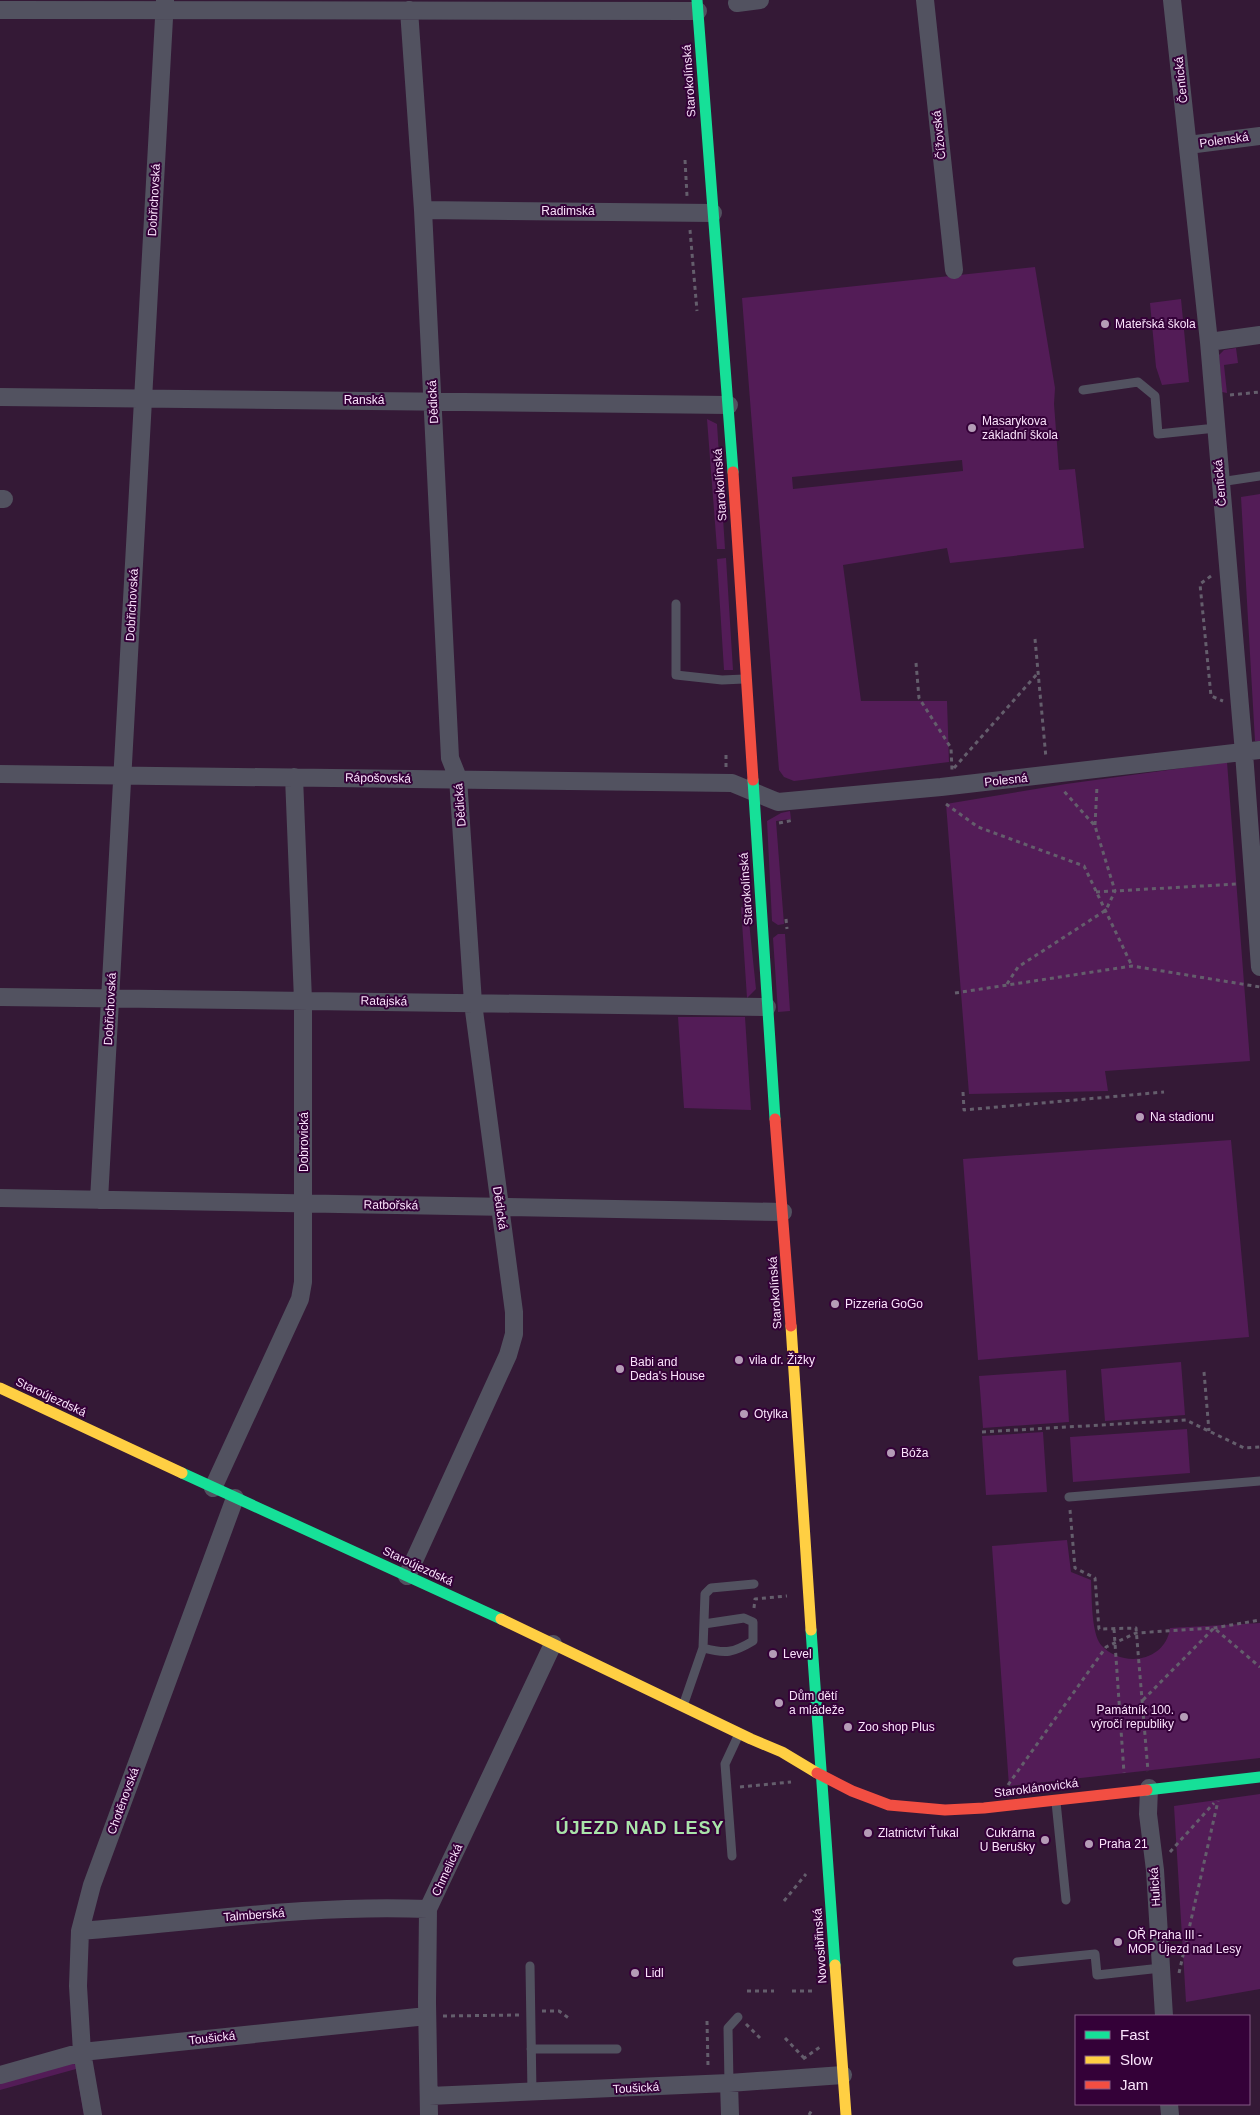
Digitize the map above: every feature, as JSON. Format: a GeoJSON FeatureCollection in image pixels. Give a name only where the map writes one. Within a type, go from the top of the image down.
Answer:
{"type":"FeatureCollection","features":[{"type":"Feature","properties":{"kind":"main road","name":"Starokolínská"},"geometry":{"type":"LineString","coordinates":[[698,6],[729,405],[767,1007],[822,1776]]}},
{"type":"Feature","properties":{"kind":"main road","name":"Staroújezdská"},"geometry":{"type":"LineString","coordinates":[[0,1388],[782,1752],[822,1776]]}},
{"type":"Feature","properties":{"kind":"main road","name":"Staroklánovická"},"geometry":{"type":"LineString","coordinates":[[822,1776],[852,1791],[889,1805],[945,1810],[984,1808],[1056,1799],[1148,1780],[1260,1776]]}},
{"type":"Feature","properties":{"kind":"main road","name":"Novosibřinská"},"geometry":{"type":"LineString","coordinates":[[822,1776],[846,2115]]}},
{"type":"Feature","properties":{"kind":"street"},"geometry":{"type":"LineString","coordinates":[[737,3],[760,0]]}},
{"type":"Feature","properties":{"kind":"street","name":"Čížovská"},"geometry":{"type":"LineString","coordinates":[[925,0],[954,270]]}},
{"type":"Feature","properties":{"kind":"street","name":"Čentická"},"geometry":{"type":"LineString","coordinates":[[1172,0],[1208,342],[1220,482],[1252,752],[1260,967]]}},
{"type":"Feature","properties":{"kind":"street"},"geometry":{"type":"LineString","coordinates":[[0,10],[165,5],[698,6]]}},
{"type":"Feature","properties":{"kind":"street","name":"Dobřichovská"},"geometry":{"type":"LineString","coordinates":[[99,1200],[165,5]]}},
{"type":"Feature","properties":{"kind":"street","name":"Dědická"},"geometry":{"type":"LineString","coordinates":[[407,1576],[508,1355],[514,1334],[514,1312],[473,1003],[458,778],[450,758],[423,210],[408,5]]}},
{"type":"Feature","properties":{"kind":"street","name":"Polenská"},"geometry":{"type":"LineString","coordinates":[[1188,145],[1260,136]]}},
{"type":"Feature","properties":{"kind":"street","name":"Radimská"},"geometry":{"type":"LineString","coordinates":[[423,210],[713,213]]}},
{"type":"Feature","properties":{"kind":"street"},"geometry":{"type":"LineString","coordinates":[[1208,342],[1260,335]]}},
{"type":"Feature","properties":{"kind":"street","name":"Ranská"},"geometry":{"type":"LineString","coordinates":[[0,397],[729,405]]}},
{"type":"Feature","properties":{"kind":"street","name":"Polesná"},"geometry":{"type":"LineString","coordinates":[[754,791],[778,802],[1048,768],[1097,770],[1252,752]]}},
{"type":"Feature","properties":{"kind":"street","name":"Rápošovská"},"geometry":{"type":"LineString","coordinates":[[0,774],[458,778],[732,783],[754,791]]}},
{"type":"Feature","properties":{"kind":"street","name":"Dobrovická"},"geometry":{"type":"LineString","coordinates":[[213,1488],[300,1299],[303,1282],[304,1000],[294,777]]}},
{"type":"Feature","properties":{"kind":"street","name":"Ratajská"},"geometry":{"type":"LineString","coordinates":[[0,998],[111,997],[767,1007]]}},
{"type":"Feature","properties":{"kind":"street","name":"Ratbořská"},"geometry":{"type":"LineString","coordinates":[[0,1198],[783,1212]]}},
{"type":"Feature","properties":{"kind":"street","name":"Chotěnovská"},"geometry":{"type":"LineString","coordinates":[[93,2115],[82,2052],[78,1986],[80,1931],[92,1885],[235,1498]]}},
{"type":"Feature","properties":{"kind":"street","name":"Chmelická"},"geometry":{"type":"LineString","coordinates":[[429,2115],[427,2016],[428,1909],[552,1644]]}},
{"type":"Feature","properties":{"kind":"street","name":"Hulická"},"geometry":{"type":"LineString","coordinates":[[1148,1780],[1148,1814],[1155,1870],[1164,2015]]}},
{"type":"Feature","properties":{"kind":"street","name":"Talmberská"},"geometry":{"type":"LineString","coordinates":[[80,1931],[245,1915],[395,1908],[428,1909]]}},
{"type":"Feature","properties":{"kind":"street","name":"Toušická"},"geometry":{"type":"LineString","coordinates":[[0,2075],[82,2052],[427,2016]]}},
{"type":"Feature","properties":{"kind":"street","name":"Toušická"},"geometry":{"type":"LineString","coordinates":[[428,2096],[532,2093],[843,2075]]}},
{"type":"Feature","properties":{"kind":"street"},"geometry":{"type":"LineString","coordinates":[[729,2083],[730,2115]]}},
{"type":"Feature","properties":{"kind":"lane"},"geometry":{"type":"LineString","coordinates":[[1083,390],[1138,382],[1155,396],[1158,434],[1216,428]]}},
{"type":"Feature","properties":{"kind":"lane"},"geometry":{"type":"LineString","coordinates":[[1220,482],[1260,476]]}},
{"type":"Feature","properties":{"kind":"lane"},"geometry":{"type":"LineString","coordinates":[[676,604],[676,675],[722,680],[746,678]]}},
{"type":"Feature","properties":{"kind":"lane"},"geometry":{"type":"LineString","coordinates":[[1069,1497],[1260,1481]]}},
{"type":"Feature","properties":{"kind":"lane"},"geometry":{"type":"LineString","coordinates":[[682,1706],[703,1648],[705,1594],[711,1588],[754,1584]]}},
{"type":"Feature","properties":{"kind":"lane"},"geometry":{"type":"LineString","coordinates":[[703,1648],[722,1653],[738,1650],[754,1641],[753,1622],[744,1618],[704,1624]]}},
{"type":"Feature","properties":{"kind":"lane"},"geometry":{"type":"LineString","coordinates":[[732,1856],[726,1764],[739,1733]]}},
{"type":"Feature","properties":{"kind":"lane"},"geometry":{"type":"LineString","coordinates":[[1056,1799],[1066,1900]]}},
{"type":"Feature","properties":{"kind":"lane"},"geometry":{"type":"LineString","coordinates":[[1018,1962],[1095,1954],[1097,1975],[1161,1976]]}},
{"type":"Feature","properties":{"kind":"lane"},"geometry":{"type":"LineString","coordinates":[[530,1966],[532,2093]]}},
{"type":"Feature","properties":{"kind":"lane"},"geometry":{"type":"LineString","coordinates":[[729,2083],[728,2028],[738,2017]]}},
{"type":"Feature","properties":{"kind":"lane"},"geometry":{"type":"LineString","coordinates":[[531,2049],[617,2049]]}},
{"type":"Feature","properties":{"kind":"path"},"geometry":{"type":"LineString","coordinates":[[1229,395],[1260,392]]}},
{"type":"Feature","properties":{"kind":"path"},"geometry":{"type":"LineString","coordinates":[[1035,639],[1048,768],[1095,826]]}},
{"type":"Feature","properties":{"kind":"path"},"geometry":{"type":"LineString","coordinates":[[916,663],[919,698],[951,748],[952,771],[1038,673]]}},
{"type":"Feature","properties":{"kind":"path"},"geometry":{"type":"LineString","coordinates":[[1007,985],[1018,967],[1106,910],[1115,891],[1095,826],[1097,770]]}},
{"type":"Feature","properties":{"kind":"path"},"geometry":{"type":"LineString","coordinates":[[942,801],[978,827],[1084,866],[1132,966]]}},
{"type":"Feature","properties":{"kind":"path"},"geometry":{"type":"LineString","coordinates":[[780,831],[779,822],[795,820]]}},
{"type":"Feature","properties":{"kind":"path"},"geometry":{"type":"LineString","coordinates":[[1096,892],[1245,884]]}},
{"type":"Feature","properties":{"kind":"path"},"geometry":{"type":"LineString","coordinates":[[955,993],[1132,966],[1260,986]]}},
{"type":"Feature","properties":{"kind":"path"},"geometry":{"type":"LineString","coordinates":[[963,1092],[964,1110],[1164,1092]]}},
{"type":"Feature","properties":{"kind":"path"},"geometry":{"type":"LineString","coordinates":[[1204,1372],[1209,1432]]}},
{"type":"Feature","properties":{"kind":"path"},"geometry":{"type":"LineString","coordinates":[[982,1432],[1186,1420],[1244,1448],[1260,1447]]}},
{"type":"Feature","properties":{"kind":"path"},"geometry":{"type":"LineString","coordinates":[[1069,1497],[1075,1568],[1095,1578],[1099,1629],[1136,1628],[1148,1780]]}},
{"type":"Feature","properties":{"kind":"path"},"geometry":{"type":"LineString","coordinates":[[753,1622],[755,1598],[787,1596]]}},
{"type":"Feature","properties":{"kind":"path"},"geometry":{"type":"LineString","coordinates":[[1007,1786],[1106,1647],[1136,1633],[1214,1628],[1260,1620]]}},
{"type":"Feature","properties":{"kind":"path"},"geometry":{"type":"LineString","coordinates":[[1214,1628],[1260,1666]]}},
{"type":"Feature","properties":{"kind":"path"},"geometry":{"type":"LineString","coordinates":[[1142,1701],[1214,1628]]}},
{"type":"Feature","properties":{"kind":"path"},"geometry":{"type":"LineString","coordinates":[[1114,1629],[1124,1774]]}},
{"type":"Feature","properties":{"kind":"path"},"geometry":{"type":"LineString","coordinates":[[727,1789],[792,1782]]}},
{"type":"Feature","properties":{"kind":"path"},"geometry":{"type":"LineString","coordinates":[[1155,1870],[1219,1798],[1180,1973],[1161,1976]]}},
{"type":"Feature","properties":{"kind":"path"},"geometry":{"type":"LineString","coordinates":[[784,1901],[807,1874]]}},
{"type":"Feature","properties":{"kind":"path"},"geometry":{"type":"LineString","coordinates":[[747,1991],[774,1990]]}},
{"type":"Feature","properties":{"kind":"path"},"geometry":{"type":"LineString","coordinates":[[792,1991],[817,1991]]}},
{"type":"Feature","properties":{"kind":"path"},"geometry":{"type":"LineString","coordinates":[[427,2016],[531,2015],[542,2011],[559,2011],[570,2019]]}},
{"type":"Feature","properties":{"kind":"path"},"geometry":{"type":"LineString","coordinates":[[738,2017],[760,2038]]}},
{"type":"Feature","properties":{"kind":"path"},"geometry":{"type":"LineString","coordinates":[[707,2021],[709,2075]]}},
{"type":"Feature","properties":{"kind":"path"},"geometry":{"type":"LineString","coordinates":[[785,2038],[804,2058],[810,2055]]}},
{"type":"Feature","properties":{"kind":"path"},"geometry":{"type":"LineString","coordinates":[[809,2115],[813,2108]]}},
{"type":"Feature","properties":{"kind":"shaded area"},"geometry":{"type":"Polygon","coordinates":[[[1035,267],[1055,388],[1054,404],[1059,470],[1075,469],[1084,548],[950,563],[947,548],[843,565],[861,701],[947,701],[949,762],[794,781],[784,777],[779,770],[742,298],[1035,267]],[[962,460],[792,477],[793,489],[963,471],[962,460]]]}},
{"type":"Feature","properties":{"kind":"shaded area"},"geometry":{"type":"Polygon","coordinates":[[[1181,299],[1189,382],[1162,385],[1156,367],[1150,303],[1181,299]]]}},
{"type":"Feature","properties":{"kind":"shaded area"},"geometry":{"type":"Polygon","coordinates":[[[1236,348],[1238,363],[1224,365],[1227,393],[1222,392],[1219,355],[1224,350],[1236,348]]]}},
{"type":"Feature","properties":{"kind":"shaded area"},"geometry":{"type":"Polygon","coordinates":[[[707,419],[717,424],[725,549],[717,549],[707,419]]]}},
{"type":"Feature","properties":{"kind":"shaded area"},"geometry":{"type":"Polygon","coordinates":[[[1260,494],[1260,741],[1255,741],[1241,497],[1260,494]]]}},
{"type":"Feature","properties":{"kind":"shaded area"},"geometry":{"type":"Polygon","coordinates":[[[726,558],[733,670],[724,670],[717,559],[726,558]]]}},
{"type":"Feature","properties":{"kind":"shaded area"},"geometry":{"type":"Polygon","coordinates":[[[1227,762],[1250,1061],[1105,1071],[1108,1091],[969,1094],[946,804],[1066,784],[1227,762]]]}},
{"type":"Feature","properties":{"kind":"shaded area"},"geometry":{"type":"Polygon","coordinates":[[[790,811],[791,819],[776,821],[784,924],[778,925],[772,921],[767,821],[781,813],[790,811]]]}},
{"type":"Feature","properties":{"kind":"shaded area"},"geometry":{"type":"Polygon","coordinates":[[[741,907],[747,909],[748,912],[756,989],[747,998],[741,907]]]}},
{"type":"Feature","properties":{"kind":"shaded area"},"geometry":{"type":"Polygon","coordinates":[[[778,934],[785,934],[790,1011],[778,1012],[773,938],[778,934]]]}},
{"type":"Feature","properties":{"kind":"shaded area"},"geometry":{"type":"Polygon","coordinates":[[[678,1017],[745,1017],[751,1110],[684,1108],[678,1017]]]}},
{"type":"Feature","properties":{"kind":"shaded area"},"geometry":{"type":"Polygon","coordinates":[[[1231,1140],[1249,1337],[978,1360],[963,1159],[1231,1140]]]}},
{"type":"Feature","properties":{"kind":"shaded area"},"geometry":{"type":"Polygon","coordinates":[[[1181,1362],[1185,1415],[1105,1421],[1101,1369],[1181,1362]]]}},
{"type":"Feature","properties":{"kind":"shaded area"},"geometry":{"type":"Polygon","coordinates":[[[1066,1370],[1069,1422],[983,1428],[979,1376],[1066,1370]]]}},
{"type":"Feature","properties":{"kind":"shaded area"},"geometry":{"type":"Polygon","coordinates":[[[1187,1429],[1190,1473],[1073,1482],[1070,1437],[1187,1429]]]}},
{"type":"Feature","properties":{"kind":"shaded area"},"geometry":{"type":"Polygon","coordinates":[[[1043,1432],[1047,1492],[986,1495],[982,1436],[1043,1432]]]}},
{"type":"Feature","properties":{"kind":"shaded area"},"geometry":{"type":"Polygon","coordinates":[[[1067,1540],[1071,1572],[1091,1580],[1095,1632],[1101,1645],[1110,1653],[1131,1659],[1142,1658],[1152,1654],[1161,1648],[1167,1639],[1170,1628],[1260,1623],[1260,1758],[1009,1786],[992,1546],[1067,1540]]]}},
{"type":"Feature","properties":{"kind":"shaded area"},"geometry":{"type":"Polygon","coordinates":[[[1260,1794],[1260,1989],[1186,2002],[1174,1806],[1260,1794]]]}},
{"type":"Feature","properties":{"kind":"shaded area"},"geometry":{"type":"Polygon","coordinates":[[[73,2063],[79,2068],[88,2115],[84,2115],[76,2069],[0,2090],[0,2083],[73,2063]]]}},
{"type":"Feature","properties":{"kind":"traffic: fast"},"geometry":{"type":"LineString","coordinates":[[697,0],[733,472]]}},
{"type":"Feature","properties":{"kind":"traffic: fast"},"geometry":{"type":"LineString","coordinates":[[753,780],[775,1119]]}},
{"type":"Feature","properties":{"kind":"traffic: fast"},"geometry":{"type":"LineString","coordinates":[[182,1473],[501,1619]]}},
{"type":"Feature","properties":{"kind":"traffic: fast"},"geometry":{"type":"LineString","coordinates":[[811,1630],[835,1965]]}},
{"type":"Feature","properties":{"kind":"traffic: fast"},"geometry":{"type":"LineString","coordinates":[[1147,1790],[1260,1777]]}},
{"type":"Feature","properties":{"kind":"traffic: slow"},"geometry":{"type":"LineString","coordinates":[[791,1326],[811,1630]]}},
{"type":"Feature","properties":{"kind":"traffic: slow"},"geometry":{"type":"LineString","coordinates":[[0,1388],[182,1473]]}},
{"type":"Feature","properties":{"kind":"traffic: slow"},"geometry":{"type":"LineString","coordinates":[[501,1619],[751,1739],[782,1752],[817,1773]]}},
{"type":"Feature","properties":{"kind":"traffic: slow"},"geometry":{"type":"LineString","coordinates":[[835,1965],[846,2115]]}},
{"type":"Feature","properties":{"kind":"traffic: jam"},"geometry":{"type":"LineString","coordinates":[[733,472],[753,780]]}},
{"type":"Feature","properties":{"kind":"traffic: jam"},"geometry":{"type":"LineString","coordinates":[[775,1119],[791,1326]]}},
{"type":"Feature","properties":{"kind":"traffic: jam"},"geometry":{"type":"LineString","coordinates":[[817,1773],[852,1791],[889,1805],[945,1810],[984,1808],[1147,1790]]}},
{"type":"Feature","properties":{"kind":"place","name":"Mateřská škola"},"geometry":{"type":"Point","coordinates":[1105,324]}},
{"type":"Feature","properties":{"kind":"place","name":"Masarykova základní škola"},"geometry":{"type":"Point","coordinates":[972,428]}},
{"type":"Feature","properties":{"kind":"place","name":"Na stadionu"},"geometry":{"type":"Point","coordinates":[1140,1117]}},
{"type":"Feature","properties":{"kind":"place","name":"Pizzeria GoGo"},"geometry":{"type":"Point","coordinates":[835,1304]}},
{"type":"Feature","properties":{"kind":"place","name":"vila dr. Žižky"},"geometry":{"type":"Point","coordinates":[739,1360]}},
{"type":"Feature","properties":{"kind":"place","name":"Babi and Deda's House"},"geometry":{"type":"Point","coordinates":[620,1369]}},
{"type":"Feature","properties":{"kind":"place","name":"Otylka"},"geometry":{"type":"Point","coordinates":[744,1414]}},
{"type":"Feature","properties":{"kind":"place","name":"Bóža"},"geometry":{"type":"Point","coordinates":[891,1453]}},
{"type":"Feature","properties":{"kind":"place","name":"Level"},"geometry":{"type":"Point","coordinates":[773,1654]}},
{"type":"Feature","properties":{"kind":"place","name":"Dům dětí a mládeže"},"geometry":{"type":"Point","coordinates":[779,1703]}},
{"type":"Feature","properties":{"kind":"place","name":"Památník 100. výročí republiky"},"geometry":{"type":"Point","coordinates":[1184,1717]}},
{"type":"Feature","properties":{"kind":"place","name":"Zoo shop Plus"},"geometry":{"type":"Point","coordinates":[848,1727]}},
{"type":"Feature","properties":{"kind":"place","name":"Zlatnictví Ťukal"},"geometry":{"type":"Point","coordinates":[868,1833]}},
{"type":"Feature","properties":{"kind":"place","name":"Cukrárna U Berušky"},"geometry":{"type":"Point","coordinates":[1045,1840]}},
{"type":"Feature","properties":{"kind":"place","name":"Praha 21"},"geometry":{"type":"Point","coordinates":[1089,1844]}},
{"type":"Feature","properties":{"kind":"place","name":"OŘ Praha III - MOP Újezd nad Lesy"},"geometry":{"type":"Point","coordinates":[1118,1942]}},
{"type":"Feature","properties":{"kind":"place","name":"Lidl"},"geometry":{"type":"Point","coordinates":[635,1973]}},
{"type":"Feature","properties":{"kind":"district","name":"ÚJEZD NAD LESY"},"geometry":{"type":"Point","coordinates":[640,1828]}}]}
